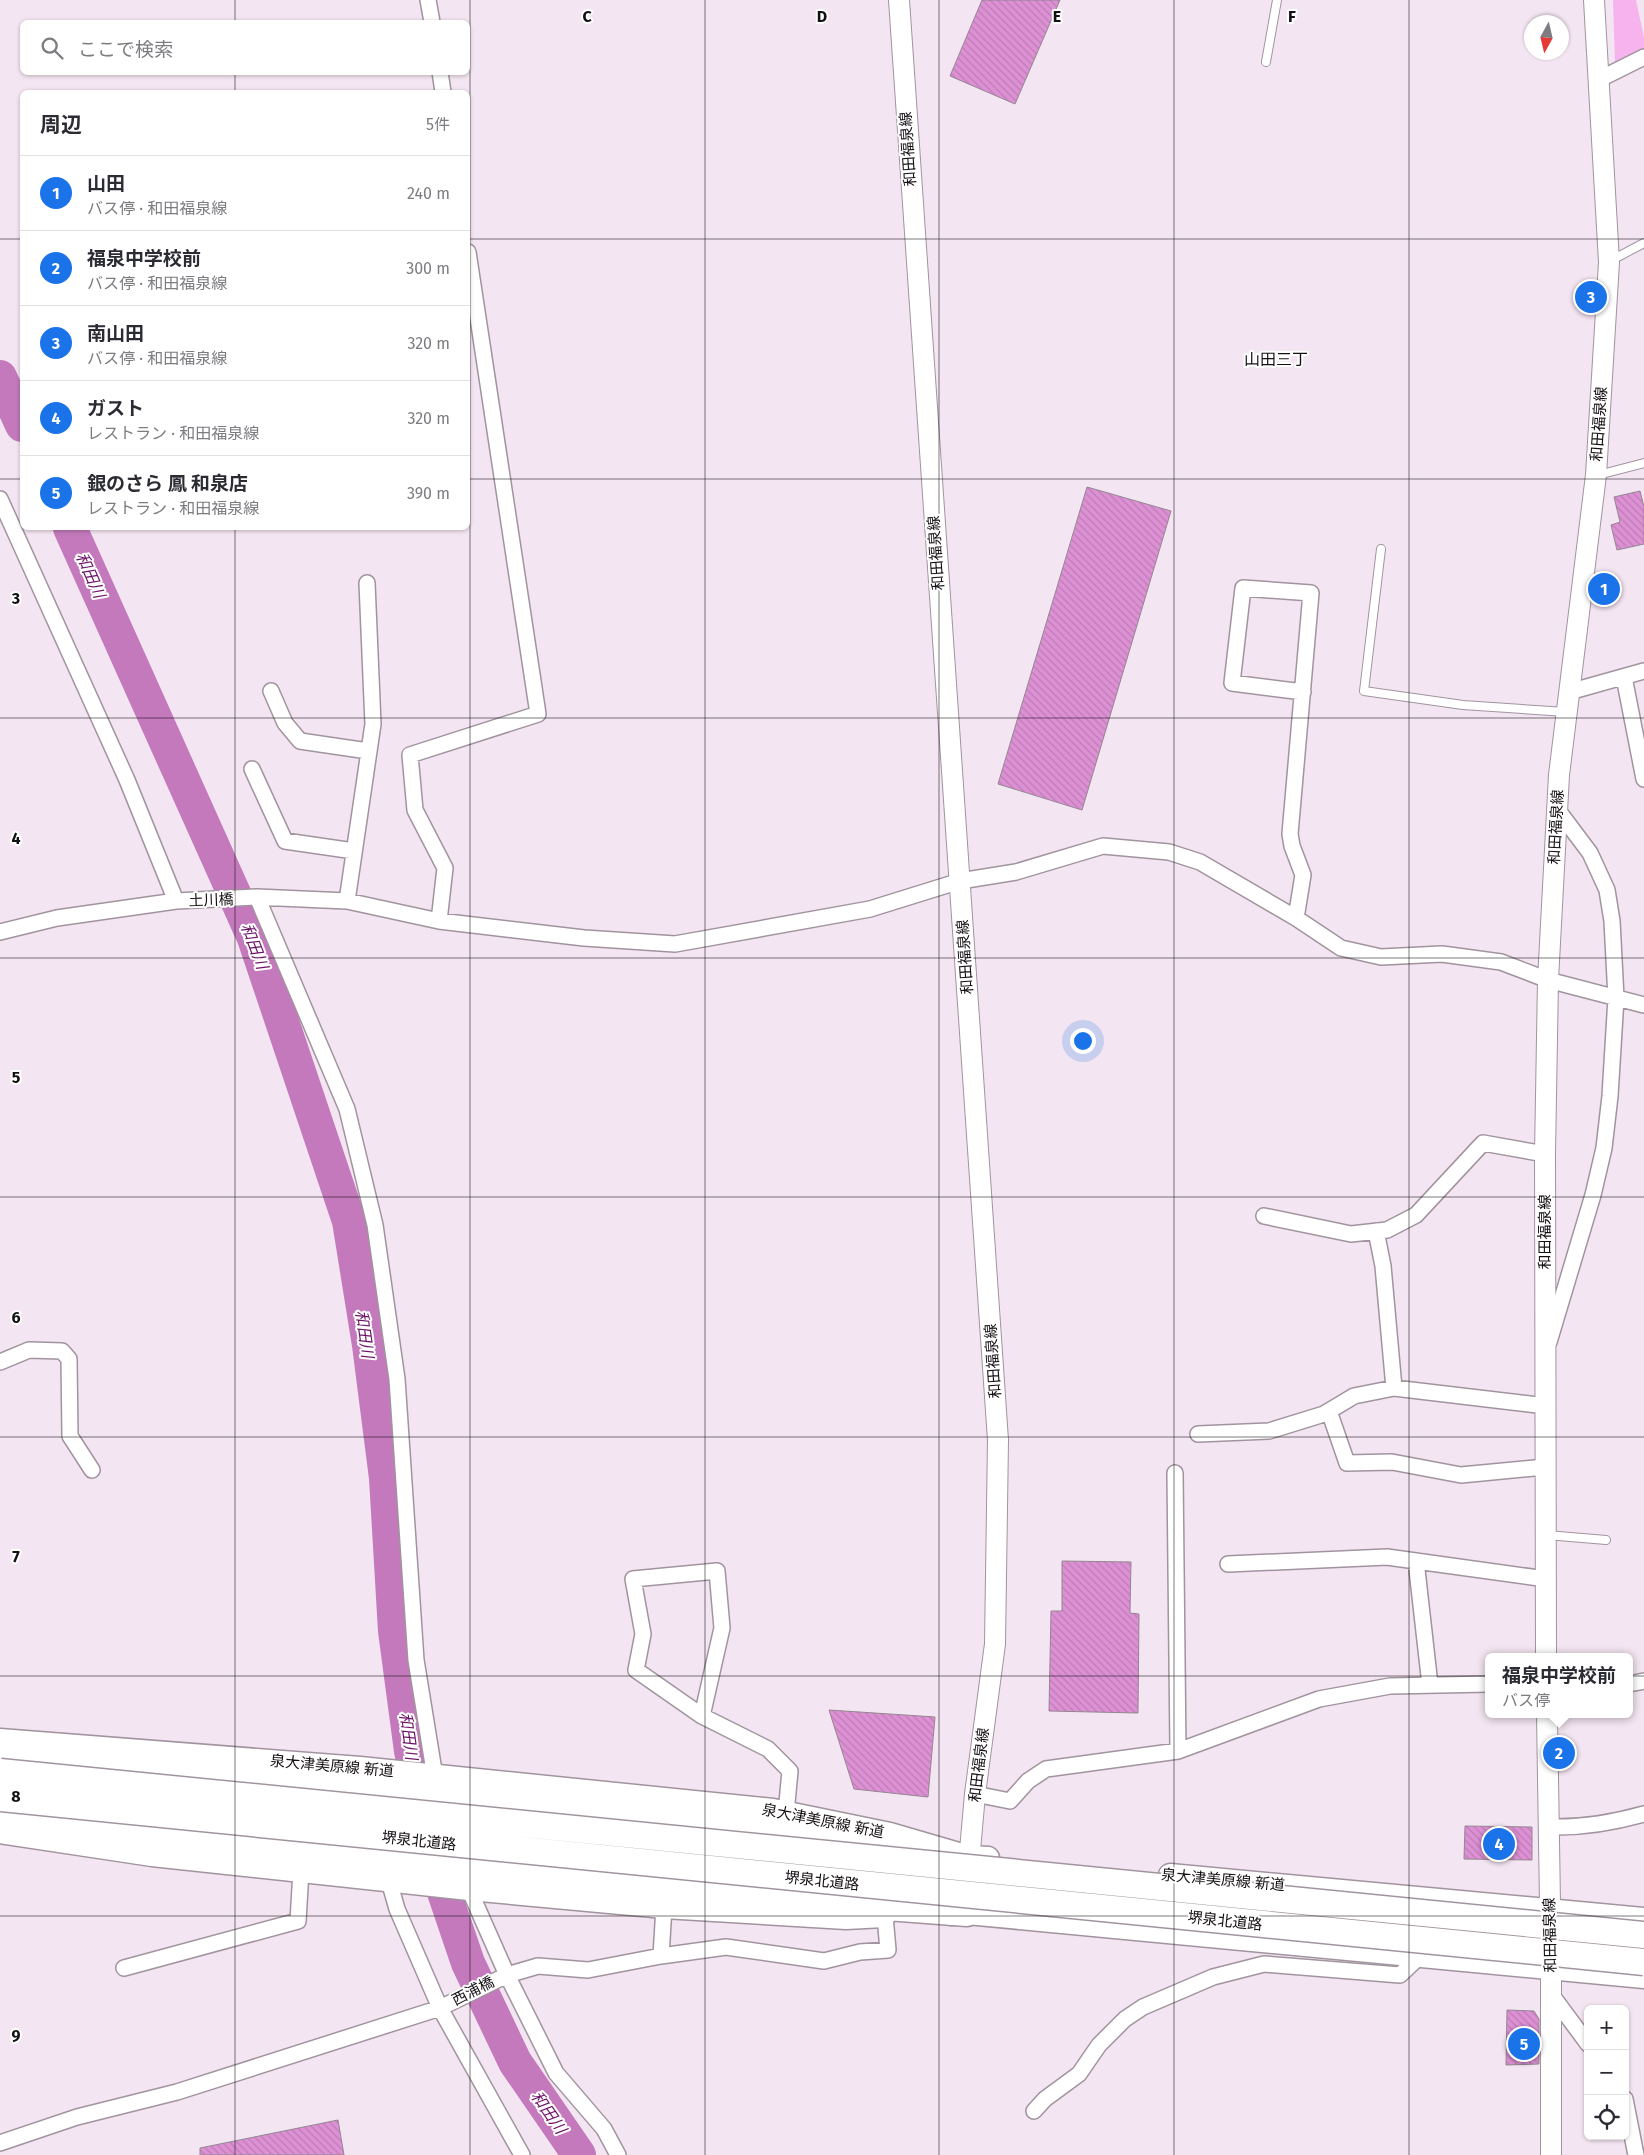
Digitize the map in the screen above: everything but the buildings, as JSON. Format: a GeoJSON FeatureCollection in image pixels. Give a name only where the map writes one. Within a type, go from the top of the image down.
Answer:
{"type":"FeatureCollection","features":[{"type":"Feature","properties":{"kind":"highway"},"geometry":{"type":"LineString","coordinates":[[0,1761],[780,1820],[889,1850],[969,1857]]}},
{"type":"Feature","properties":{"kind":"highway","name":"堺泉北道路"},"geometry":{"type":"LineString","coordinates":[[0,1772],[1644,1935]]}},
{"type":"Feature","properties":{"kind":"highway","name":"堺泉北道路"},"geometry":{"type":"LineString","coordinates":[[0,1798],[1644,1962]]}},
{"type":"Feature","properties":{"kind":"highway"},"geometry":{"type":"LineString","coordinates":[[0,1817],[330,1854],[767,1898],[967,1913]]}},
{"type":"Feature","properties":{"kind":"main road","name":"和田福泉線"},"geometry":{"type":"LineString","coordinates":[[898,0],[998,1440],[995,1644],[975,1794],[969,1857],[967,1913]]}},
{"type":"Feature","properties":{"kind":"main road","name":"和田福泉線"},"geometry":{"type":"LineString","coordinates":[[1546,1653],[1545,1154],[1548,980],[1557,809],[1566,712],[1596,475],[1609,262],[1594,0]]}},
{"type":"Feature","properties":{"kind":"main road","name":"和田福泉線"},"geometry":{"type":"LineString","coordinates":[[1547,1718],[1551,1968],[1551,2155]]}},
{"type":"Feature","properties":{"kind":"main road","name":"泉大津美原線 新道"},"geometry":{"type":"LineString","coordinates":[[0,1740],[360,1768],[780,1820]]}},
{"type":"Feature","properties":{"kind":"main road"},"geometry":{"type":"LineString","coordinates":[[0,1832],[152,1855],[469,1889],[664,1907],[846,1918],[967,1913],[1644,1977]]}},
{"type":"Feature","properties":{"kind":"main road","name":"泉大津美原線 新道"},"geometry":{"type":"LineString","coordinates":[[969,1857],[1644,1919]]}},
{"type":"Feature","properties":{"kind":"street"},"geometry":{"type":"LineString","coordinates":[[428,0],[432,20]]}},
{"type":"Feature","properties":{"kind":"street"},"geometry":{"type":"LineString","coordinates":[[1598,80],[1644,57]]}},
{"type":"Feature","properties":{"kind":"street"},"geometry":{"type":"LineString","coordinates":[[440,75],[443,90]]}},
{"type":"Feature","properties":{"kind":"street"},"geometry":{"type":"LineString","coordinates":[[439,921],[445,868],[415,810],[410,755],[538,714],[470,265]]}},
{"type":"Feature","properties":{"kind":"street"},"geometry":{"type":"LineString","coordinates":[[0,499],[127,780],[176,901]]}},
{"type":"Feature","properties":{"kind":"street"},"geometry":{"type":"LineString","coordinates":[[347,900],[373,724],[367,583]]}},
{"type":"Feature","properties":{"kind":"street"},"geometry":{"type":"LineString","coordinates":[[1296,918],[1303,875],[1292,846],[1290,834],[1303,692],[1311,593],[1243,588],[1232,683],[1303,692]]}},
{"type":"Feature","properties":{"kind":"street"},"geometry":{"type":"LineString","coordinates":[[1569,692],[1644,671]]}},
{"type":"Feature","properties":{"kind":"street"},"geometry":{"type":"LineString","coordinates":[[1624,677],[1642,761],[1644,779]]}},
{"type":"Feature","properties":{"kind":"street"},"geometry":{"type":"LineString","coordinates":[[271,690],[285,723],[300,741],[368,752]]}},
{"type":"Feature","properties":{"kind":"street"},"geometry":{"type":"LineString","coordinates":[[252,769],[285,842],[354,851]]}},
{"type":"Feature","properties":{"kind":"street"},"geometry":{"type":"LineString","coordinates":[[1546,1354],[1593,1195],[1604,1148],[1610,1096],[1616,998],[1612,921],[1606,890],[1590,853],[1557,809]]}},
{"type":"Feature","properties":{"kind":"street","name":"土川橋"},"geometry":{"type":"LineString","coordinates":[[0,932],[57,918],[176,901],[251,897],[347,900],[439,921],[584,938],[675,944],[870,909],[960,881],[1016,872],[1103,846],[1169,852],[1200,862],[1296,918],[1341,948],[1381,957],[1442,954],[1501,962],[1548,980],[1644,1005]]}},
{"type":"Feature","properties":{"kind":"street"},"geometry":{"type":"LineString","coordinates":[[251,897],[347,1110],[375,1225],[397,1379],[416,1660],[431,1776]]}},
{"type":"Feature","properties":{"kind":"street"},"geometry":{"type":"LineString","coordinates":[[1264,1216],[1351,1234],[1387,1230],[1416,1215],[1483,1142],[1545,1154]]}},
{"type":"Feature","properties":{"kind":"street"},"geometry":{"type":"LineString","coordinates":[[1376,1231],[1383,1266],[1394,1388]]}},
{"type":"Feature","properties":{"kind":"street"},"geometry":{"type":"LineString","coordinates":[[0,1362],[29,1350],[62,1351],[68,1359],[70,1436],[92,1470]]}},
{"type":"Feature","properties":{"kind":"street"},"geometry":{"type":"LineString","coordinates":[[1198,1434],[1269,1431],[1329,1411],[1354,1396],[1394,1388],[1546,1406]]}},
{"type":"Feature","properties":{"kind":"street"},"geometry":{"type":"LineString","coordinates":[[1329,1411],[1347,1463],[1392,1462],[1461,1475],[1545,1467]]}},
{"type":"Feature","properties":{"kind":"street"},"geometry":{"type":"LineString","coordinates":[[1175,1473],[1178,1751]]}},
{"type":"Feature","properties":{"kind":"street"},"geometry":{"type":"LineString","coordinates":[[1228,1564],[1387,1557],[1546,1579]]}},
{"type":"Feature","properties":{"kind":"street"},"geometry":{"type":"LineString","coordinates":[[1416,1561],[1430,1685]]}},
{"type":"Feature","properties":{"kind":"street"},"geometry":{"type":"LineString","coordinates":[[702,1716],[722,1628],[717,1571],[633,1579],[642,1634],[636,1670],[702,1716],[768,1749],[790,1771],[780,1820]]}},
{"type":"Feature","properties":{"kind":"street"},"geometry":{"type":"LineString","coordinates":[[975,1794],[1010,1801],[1028,1781],[1046,1769],[1178,1751],[1319,1699],[1390,1686],[1485,1684]]}},
{"type":"Feature","properties":{"kind":"street"},"geometry":{"type":"LineString","coordinates":[[1549,1827],[1577,1828],[1617,1822],[1644,1814]]}},
{"type":"Feature","properties":{"kind":"street"},"geometry":{"type":"LineString","coordinates":[[124,1968],[298,1921],[301,1871]]}},
{"type":"Feature","properties":{"kind":"street"},"geometry":{"type":"LineString","coordinates":[[392,1881],[397,1909],[440,2008],[522,2155]]}},
{"type":"Feature","properties":{"kind":"street"},"geometry":{"type":"LineString","coordinates":[[469,1889],[507,1974],[556,2073],[604,2129],[618,2155]]}},
{"type":"Feature","properties":{"kind":"street"},"geometry":{"type":"LineString","coordinates":[[661,1956],[664,1907]]}},
{"type":"Feature","properties":{"kind":"street","name":"西浦橋"},"geometry":{"type":"LineString","coordinates":[[0,2143],[77,2117],[177,2092],[440,2008],[507,1974],[538,1966],[588,1970],[661,1956],[726,1947],[824,1961],[860,1952],[888,1950],[885,1916]]}},
{"type":"Feature","properties":{"kind":"street"},"geometry":{"type":"LineString","coordinates":[[1034,2112],[1045,2099],[1079,2074],[1099,2045],[1125,2019],[1143,2007],[1213,1976],[1264,1964],[1400,1975],[1421,1955]]}},
{"type":"Feature","properties":{"kind":"street"},"geometry":{"type":"LineString","coordinates":[[1551,1994],[1584,2039]]}},
{"type":"Feature","properties":{"kind":"street"},"geometry":{"type":"LineString","coordinates":[[1629,2119],[1636,2155]]}},
{"type":"Feature","properties":{"kind":"lane"},"geometry":{"type":"LineString","coordinates":[[1266,62],[1277,0]]}},
{"type":"Feature","properties":{"kind":"lane"},"geometry":{"type":"LineString","coordinates":[[1609,262],[1644,244]]}},
{"type":"Feature","properties":{"kind":"lane"},"geometry":{"type":"LineString","coordinates":[[1596,475],[1644,463]]}},
{"type":"Feature","properties":{"kind":"lane"},"geometry":{"type":"LineString","coordinates":[[1381,549],[1364,690],[1464,705],[1566,712]]}},
{"type":"Feature","properties":{"kind":"lane"},"geometry":{"type":"LineString","coordinates":[[1546,1535],[1606,1540]]}},
{"type":"Feature","properties":{"kind":"shaded area"},"geometry":{"type":"Polygon","coordinates":[[[1613,0],[1636,0],[1644,38],[1644,49],[1615,64],[1613,0]]]}},
{"type":"Feature","properties":{"kind":"waterway","name":"和田川"},"geometry":{"type":"LineString","coordinates":[[0,377],[20,421]]}},
{"type":"Feature","properties":{"kind":"waterway","name":"和田川"},"geometry":{"type":"LineString","coordinates":[[71,530],[254,938],[349,1221],[369,1345],[386,1478],[395,1631],[411,1751],[422,1807]]}},
{"type":"Feature","properties":{"kind":"waterway","name":"和田川"},"geometry":{"type":"LineString","coordinates":[[431,1854],[468,1963],[515,2062],[579,2155]]}},
{"type":"Feature","properties":{"kind":"place","name":"南山田"},"geometry":{"type":"Point","coordinates":[1591,297]}},
{"type":"Feature","properties":{"kind":"place","name":"山田"},"geometry":{"type":"Point","coordinates":[1604,589]}},
{"type":"Feature","properties":{"kind":"place","name":"福泉中学校前"},"geometry":{"type":"Point","coordinates":[1559,1753]}},
{"type":"Feature","properties":{"kind":"place","name":"ガスト"},"geometry":{"type":"Point","coordinates":[1499,1844]}},
{"type":"Feature","properties":{"kind":"place","name":"銀のさら 鳳 和泉店"},"geometry":{"type":"Point","coordinates":[1524,2044]}},
{"type":"Feature","properties":{"kind":"district","name":"山田三丁"},"geometry":{"type":"Point","coordinates":[1276,359]}}]}
